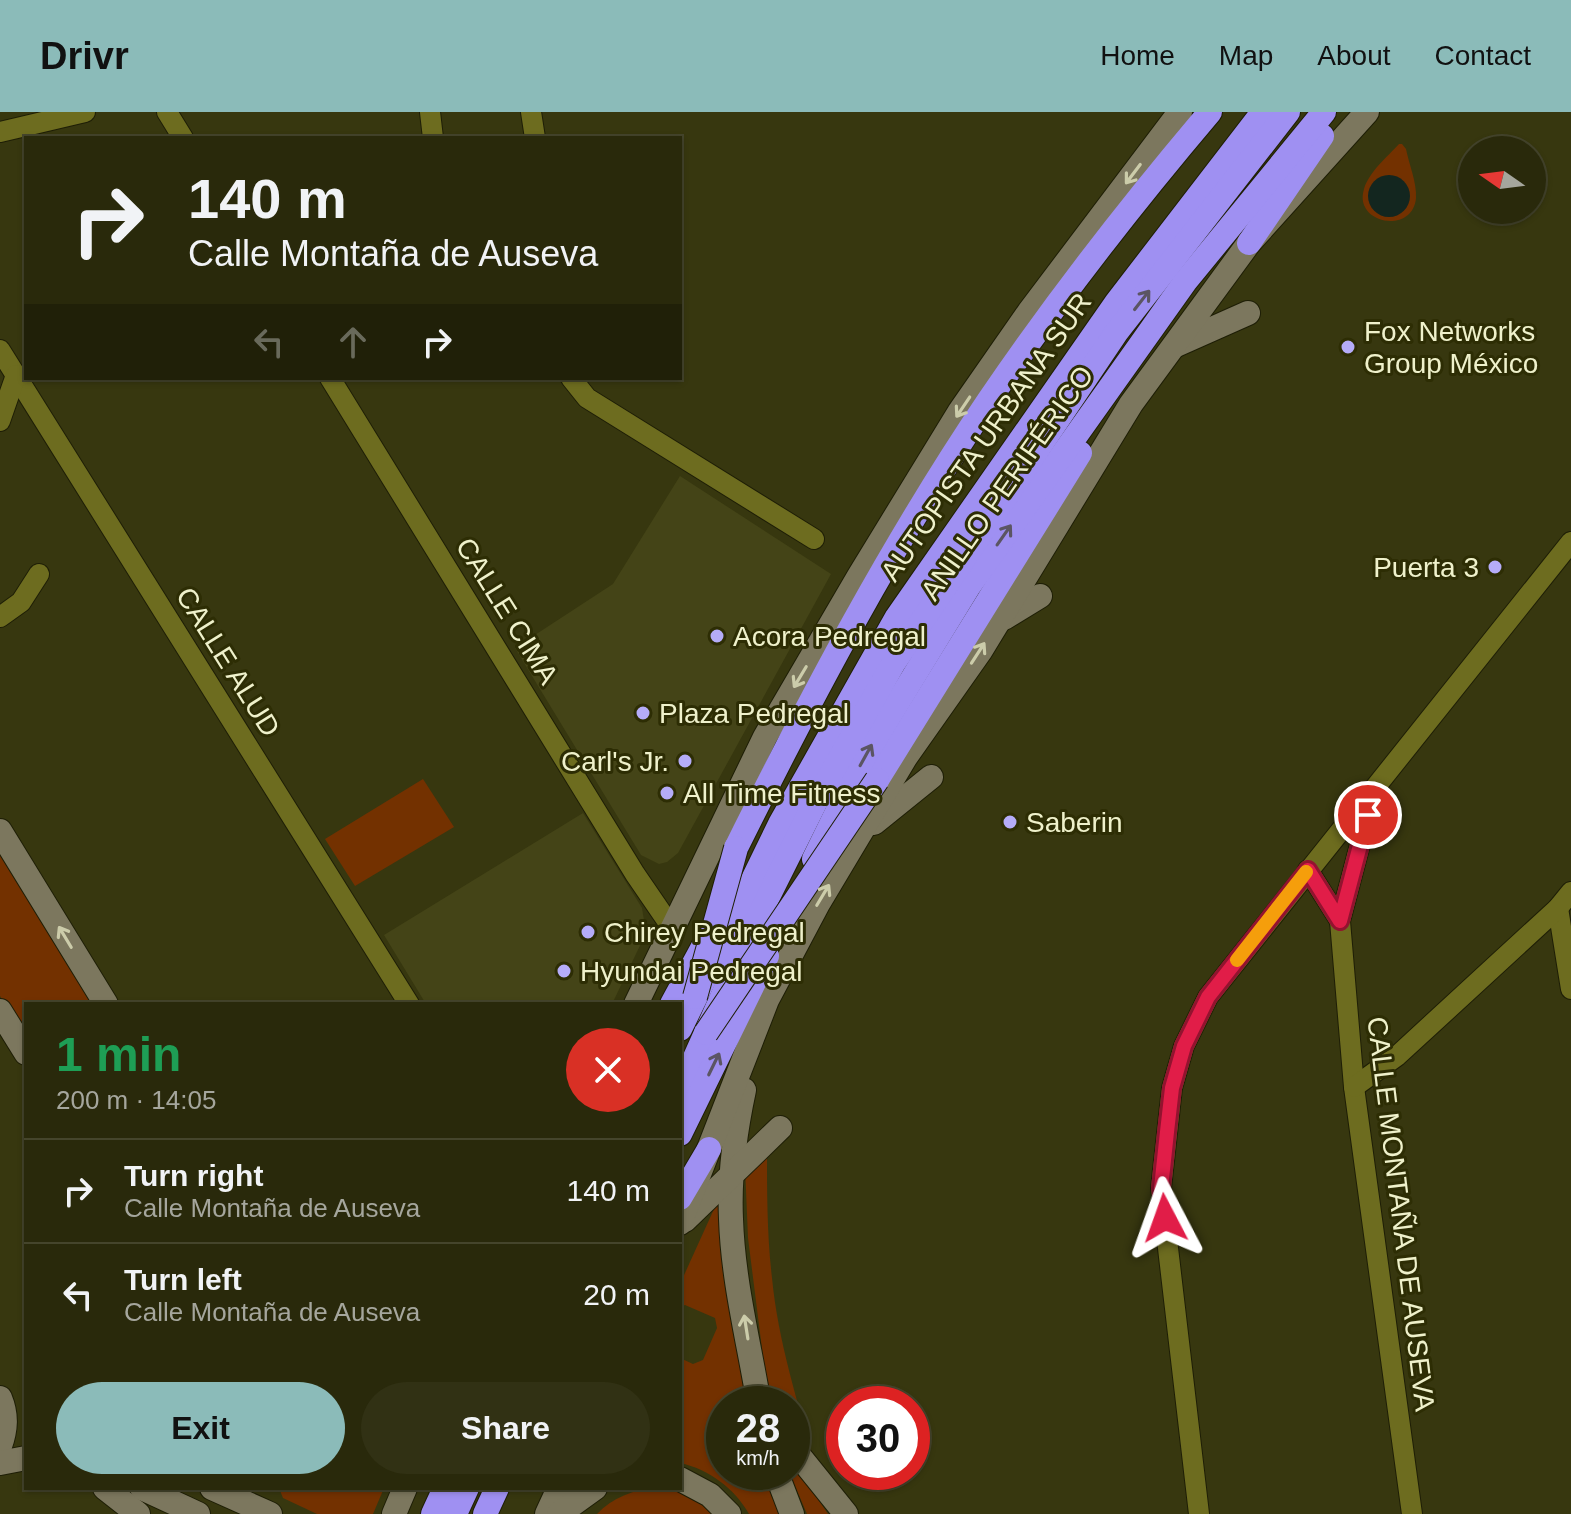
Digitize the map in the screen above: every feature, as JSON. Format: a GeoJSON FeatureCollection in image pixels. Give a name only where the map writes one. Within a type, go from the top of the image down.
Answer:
{"type":"FeatureCollection","features":[{"type":"Feature","properties":{"kind":"highway"},"geometry":{"type":"LineString","coordinates":[[695,997],[736,848],[788,743],[889,560],[989,400],[1137,198],[1210,112]]}},
{"type":"Feature","properties":{"kind":"highway","name":"ANILLO PERIFÉRICO"},"geometry":{"type":"LineString","coordinates":[[673,1002],[809,754],[877,621],[1062,355],[1243,112]]}},
{"type":"Feature","properties":{"kind":"highway","name":"AUTOPISTA URBANA SUR"},"geometry":{"type":"LineString","coordinates":[[682,1025],[780,824],[897,617],[1116,303],[1263,112]]}},
{"type":"Feature","properties":{"kind":"highway","name":"AUTOPISTA URBANA SUR"},"geometry":{"type":"LineString","coordinates":[[682,1087],[757,919],[816,801],[893,664],[1116,333],[1288,112]]}},
{"type":"Feature","properties":{"kind":"highway","name":"ANILLO PERIFÉRICO"},"geometry":{"type":"LineString","coordinates":[[682,1130],[863,759],[969,586],[1185,282],[1324,112]]}},
{"type":"Feature","properties":{"kind":"highway"},"geometry":{"type":"LineString","coordinates":[[706,1033],[877,780],[1107,410],[1230,245],[1338,112]]}},
{"type":"Feature","properties":{"kind":"highway"},"geometry":{"type":"LineString","coordinates":[[1249,243],[1338,112]]}},
{"type":"Feature","properties":{"kind":"highway"},"geometry":{"type":"LineString","coordinates":[[682,1195],[709,1149]]}},
{"type":"Feature","properties":{"kind":"highway"},"geometry":{"type":"LineString","coordinates":[[433,1514],[444,1490]]}},
{"type":"Feature","properties":{"kind":"highway"},"geometry":{"type":"LineString","coordinates":[[455,1514],[466,1490]]}},
{"type":"Feature","properties":{"kind":"highway"},"geometry":{"type":"LineString","coordinates":[[485,1514],[496,1490]]}},
{"type":"Feature","properties":{"kind":"highway"},"geometry":{"type":"LineString","coordinates":[[503,1514],[513,1490]]}},
{"type":"Feature","properties":{"kind":"main road"},"geometry":{"type":"LineString","coordinates":[[637,1002],[772,724],[960,411],[1029,312],[1180,112]]}},
{"type":"Feature","properties":{"kind":"main road"},"geometry":{"type":"LineString","coordinates":[[682,1218],[767,1000],[819,902],[905,758],[998,621],[1131,404],[1249,243],[1367,112]]}},
{"type":"Feature","properties":{"kind":"main road"},"geometry":{"type":"LineString","coordinates":[[1174,346],[1248,313]]}},
{"type":"Feature","properties":{"kind":"main road"},"geometry":{"type":"LineString","coordinates":[[998,621],[1040,596]]}},
{"type":"Feature","properties":{"kind":"main road"},"geometry":{"type":"LineString","coordinates":[[860,835],[931,777]]}},
{"type":"Feature","properties":{"kind":"main road"},"geometry":{"type":"LineString","coordinates":[[0,831],[105,1002]]}},
{"type":"Feature","properties":{"kind":"main road"},"geometry":{"type":"LineString","coordinates":[[756,1386],[733,1250],[732,1174],[740,1106],[767,1000]]}},
{"type":"Feature","properties":{"kind":"main road"},"geometry":{"type":"LineString","coordinates":[[0,1011],[24,1050]]}},
{"type":"Feature","properties":{"kind":"main road"},"geometry":{"type":"LineString","coordinates":[[682,1221],[780,1128]]}},
{"type":"Feature","properties":{"kind":"main road"},"geometry":{"type":"LineString","coordinates":[[0,1395],[24,1403]]}},
{"type":"Feature","properties":{"kind":"main road"},"geometry":{"type":"LineString","coordinates":[[0,1395],[5,1411],[5,1432],[0,1446]]}},
{"type":"Feature","properties":{"kind":"main road"},"geometry":{"type":"LineString","coordinates":[[0,1463],[24,1458]]}},
{"type":"Feature","properties":{"kind":"main road"},"geometry":{"type":"LineString","coordinates":[[810,1469],[846,1514]]}},
{"type":"Feature","properties":{"kind":"main road"},"geometry":{"type":"LineString","coordinates":[[682,1480],[710,1495],[729,1514]]}},
{"type":"Feature","properties":{"kind":"main road"},"geometry":{"type":"LineString","coordinates":[[108,1490],[138,1514]]}},
{"type":"Feature","properties":{"kind":"main road"},"geometry":{"type":"LineString","coordinates":[[146,1490],[198,1514]]}},
{"type":"Feature","properties":{"kind":"main road"},"geometry":{"type":"LineString","coordinates":[[216,1490],[270,1514]]}},
{"type":"Feature","properties":{"kind":"main road"},"geometry":{"type":"LineString","coordinates":[[265,1490],[279,1514]]}},
{"type":"Feature","properties":{"kind":"main road"},"geometry":{"type":"LineString","coordinates":[[394,1514],[404,1490]]}},
{"type":"Feature","properties":{"kind":"main road"},"geometry":{"type":"LineString","coordinates":[[547,1514],[558,1490]]}},
{"type":"Feature","properties":{"kind":"main road"},"geometry":{"type":"LineString","coordinates":[[559,1514],[592,1490]]}},
{"type":"Feature","properties":{"kind":"main road"},"geometry":{"type":"LineString","coordinates":[[783,1490],[792,1514]]}},
{"type":"Feature","properties":{"kind":"street"},"geometry":{"type":"LineString","coordinates":[[0,132],[85,112]]}},
{"type":"Feature","properties":{"kind":"street"},"geometry":{"type":"LineString","coordinates":[[167,112],[182,136]]}},
{"type":"Feature","properties":{"kind":"street"},"geometry":{"type":"LineString","coordinates":[[430,112],[433,136]]}},
{"type":"Feature","properties":{"kind":"street"},"geometry":{"type":"LineString","coordinates":[[531,112],[535,136]]}},
{"type":"Feature","properties":{"kind":"street","name":"CALLE ALUD"},"geometry":{"type":"LineString","coordinates":[[0,350],[408,1002]]}},
{"type":"Feature","properties":{"kind":"street"},"geometry":{"type":"LineString","coordinates":[[0,421],[16,375]]}},
{"type":"Feature","properties":{"kind":"street","name":"CALLE CIMA"},"geometry":{"type":"LineString","coordinates":[[331,380],[635,874],[672,928]]}},
{"type":"Feature","properties":{"kind":"street"},"geometry":{"type":"LineString","coordinates":[[573,380],[587,398],[814,539]]}},
{"type":"Feature","properties":{"kind":"street"},"geometry":{"type":"LineString","coordinates":[[1199,1514],[1161,1188],[1172,1088],[1184,1046],[1208,997],[1571,542]]}},
{"type":"Feature","properties":{"kind":"street"},"geometry":{"type":"LineString","coordinates":[[0,617],[21,602],[39,574]]}},
{"type":"Feature","properties":{"kind":"street","name":"CALLE MONTAÑA DE AUSEVA"},"geometry":{"type":"LineString","coordinates":[[1375,788],[1340,921],[1354,1087],[1412,1514]]}},
{"type":"Feature","properties":{"kind":"street","name":"CALLE MONTAÑA DE AUSEVA"},"geometry":{"type":"LineString","coordinates":[[1308,870],[1340,921]]}},
{"type":"Feature","properties":{"kind":"street"},"geometry":{"type":"LineString","coordinates":[[1565,900],[1571,989]]}},
{"type":"Feature","properties":{"kind":"street"},"geometry":{"type":"LineString","coordinates":[[1354,1087],[1397,1056],[1565,900]]}},
{"type":"Feature","properties":{"kind":"shaded area"},"geometry":{"type":"Polygon","coordinates":[[[1399,144],[1406,149],[1416,198],[1412,210],[1405,217],[1395,221],[1385,220],[1367,210],[1363,201],[1364,189],[1374,171],[1399,144]]]}},
{"type":"Feature","properties":{"kind":"shaded area"},"geometry":{"type":"Polygon","coordinates":[[[1389,175],[1404,181],[1410,196],[1404,211],[1389,217],[1374,211],[1368,196],[1374,181],[1389,175]]]}},
{"type":"Feature","properties":{"kind":"shaded area"},"geometry":{"type":"Polygon","coordinates":[[[680,476],[831,574],[678,853],[659,864],[641,855],[515,648],[613,584],[680,476]]]}},
{"type":"Feature","properties":{"kind":"shaded area"},"geometry":{"type":"Polygon","coordinates":[[[423,779],[454,827],[355,886],[325,839],[423,779]]]}},
{"type":"Feature","properties":{"kind":"shaded area"},"geometry":{"type":"Polygon","coordinates":[[[583,813],[642,908],[646,933],[613,1002],[425,1002],[384,935],[583,813]]]}},
{"type":"Feature","properties":{"kind":"shaded area"},"geometry":{"type":"Polygon","coordinates":[[[0,854],[91,1002],[24,1002],[24,1035],[0,996],[0,854]]]}},
{"type":"Feature","properties":{"kind":"shaded area"},"geometry":{"type":"Polygon","coordinates":[[[767,1149],[770,1262],[779,1325],[793,1386],[767,1386],[748,1238],[745,1166],[767,1149]]]}},
{"type":"Feature","properties":{"kind":"shaded area"},"geometry":{"type":"Polygon","coordinates":[[[719,1198],[746,1386],[706,1386],[706,1473],[682,1464],[682,1359],[693,1364],[703,1360],[717,1328],[715,1318],[682,1306],[682,1280],[719,1198]]]}},
{"type":"Feature","properties":{"kind":"shaded area"},"geometry":{"type":"Polygon","coordinates":[[[810,1488],[828,1514],[807,1514],[797,1490],[810,1490],[810,1488]]]}},
{"type":"Feature","properties":{"kind":"shaded area"},"geometry":{"type":"Polygon","coordinates":[[[280,1490],[383,1490],[373,1514],[317,1514],[283,1498],[280,1490]]]}},
{"type":"Feature","properties":{"kind":"shaded area"},"geometry":{"type":"Polygon","coordinates":[[[640,1490],[686,1493],[717,1514],[597,1514],[624,1495],[640,1490]]]}},
{"type":"Feature","properties":{"kind":"shaded area"},"geometry":{"type":"Polygon","coordinates":[[[730,1490],[770,1490],[779,1514],[749,1514],[730,1490]]]}},
{"type":"Feature","properties":{"kind":"slow traffic"},"geometry":{"type":"LineString","coordinates":[[1237,960],[1306,872]]}},
{"type":"Feature","properties":{"kind":"place","name":"Fox Networks Group México"},"geometry":{"type":"Point","coordinates":[1348,347]}},
{"type":"Feature","properties":{"kind":"place","name":"Puerta 3"},"geometry":{"type":"Point","coordinates":[1495,567]}},
{"type":"Feature","properties":{"kind":"place","name":"Acora Pedregal"},"geometry":{"type":"Point","coordinates":[717,636]}},
{"type":"Feature","properties":{"kind":"place","name":"Plaza Pedregal"},"geometry":{"type":"Point","coordinates":[643,713]}},
{"type":"Feature","properties":{"kind":"place","name":"Carl's Jr."},"geometry":{"type":"Point","coordinates":[685,761]}},
{"type":"Feature","properties":{"kind":"place","name":"All Time Fitness"},"geometry":{"type":"Point","coordinates":[667,793]}},
{"type":"Feature","properties":{"kind":"place","name":"Saberin"},"geometry":{"type":"Point","coordinates":[1010,822]}},
{"type":"Feature","properties":{"kind":"place","name":"Chirey Pedregal"},"geometry":{"type":"Point","coordinates":[588,932]}},
{"type":"Feature","properties":{"kind":"place","name":"Hyundai Pedregal"},"geometry":{"type":"Point","coordinates":[564,971]}},
{"type":"Feature","properties":{"kind":"route"},"geometry":{"type":"LineString","coordinates":[[1165,1218],[1161,1188],[1172,1088],[1184,1046],[1208,997],[1308,870],[1340,921],[1368,815]]}}]}
